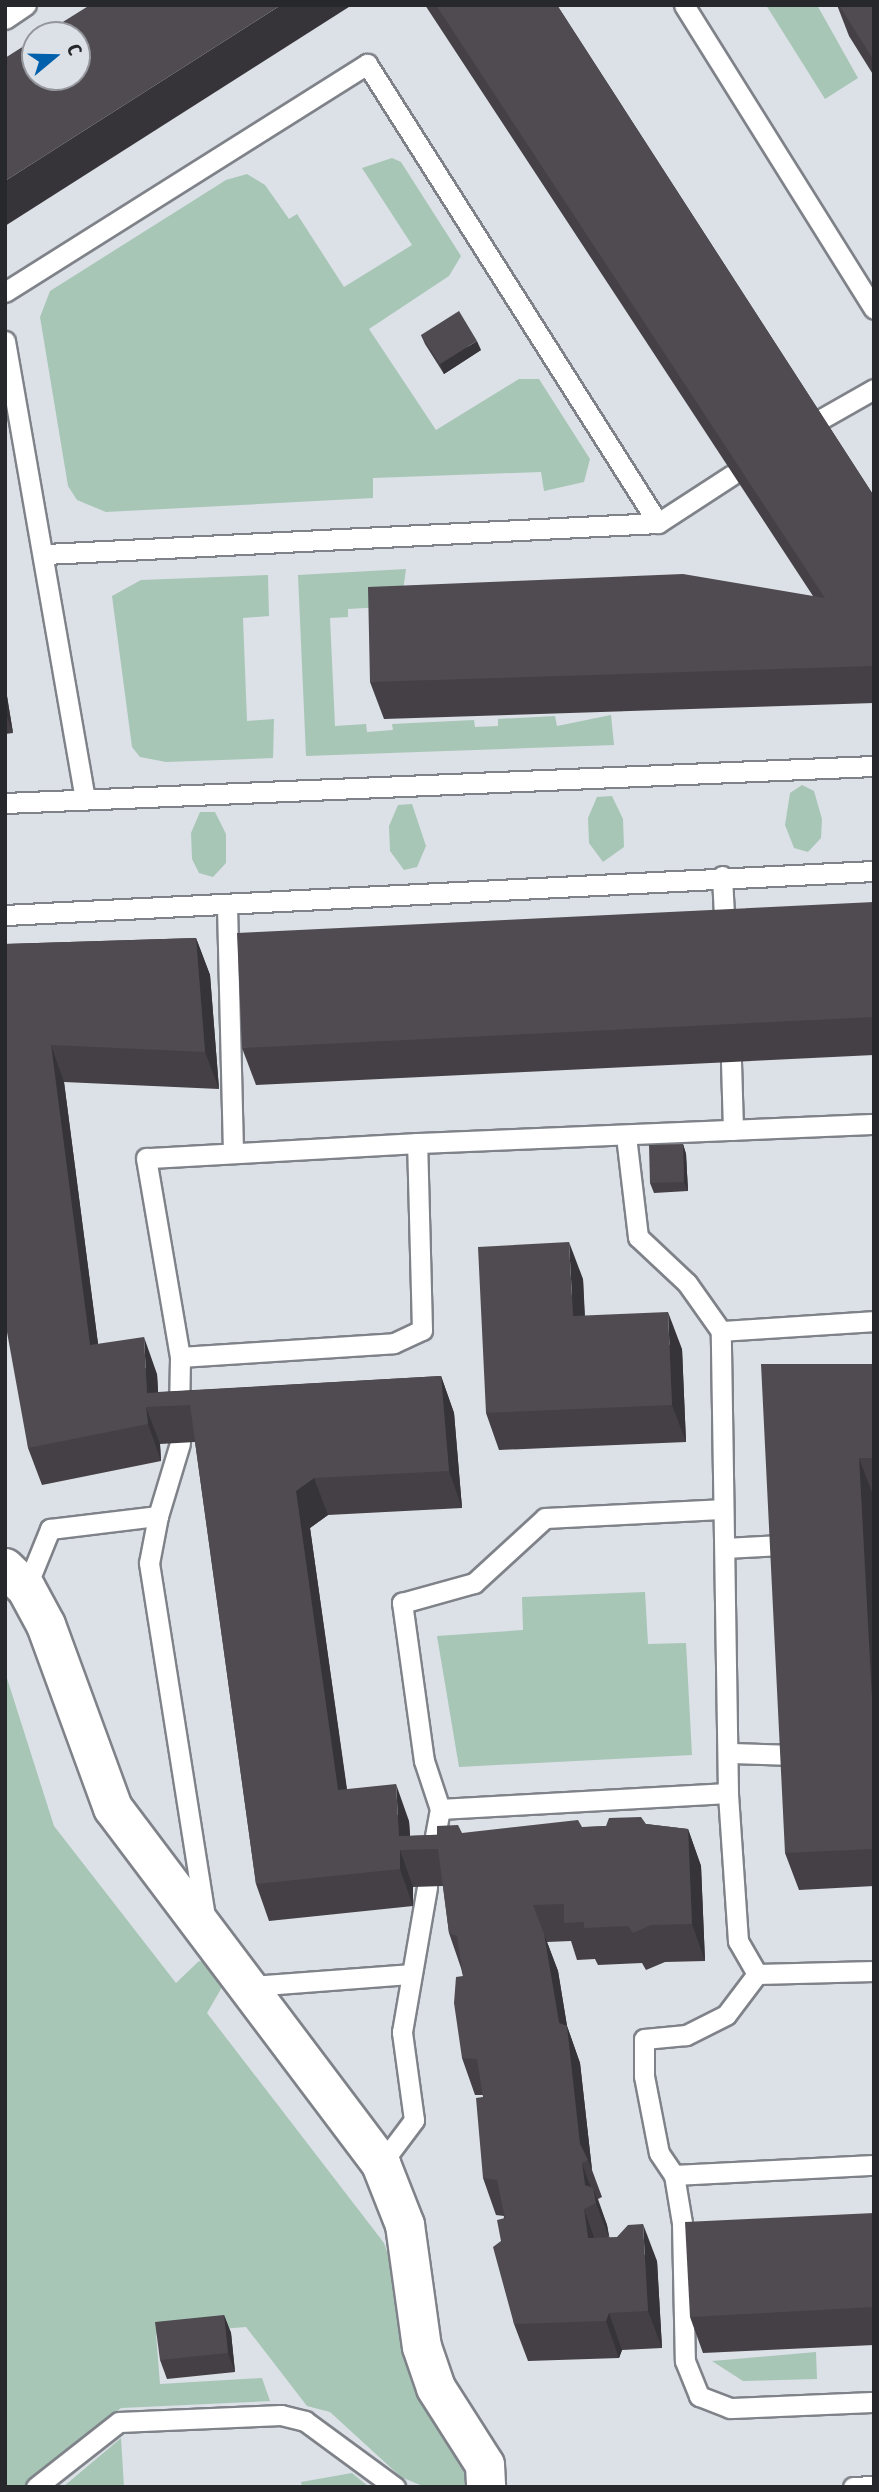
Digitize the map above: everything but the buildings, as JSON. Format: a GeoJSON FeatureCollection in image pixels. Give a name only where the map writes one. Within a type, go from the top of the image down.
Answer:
{"type":"FeatureCollection","features":[{"type":"Feature","properties":{"kind":"street"},"geometry":{"type":"LineString","coordinates":[[16,1578],[113,1808],[208,1937],[251,1986],[381,2164],[405,2225],[422,2347],[436,2388],[485,2465],[486,2487]]}},
{"type":"Feature","properties":{"kind":"lane"},"geometry":{"type":"LineString","coordinates":[[5,19],[26,5]]}},
{"type":"Feature","properties":{"kind":"lane"},"geometry":{"type":"LineString","coordinates":[[684,5],[874,309]]}},
{"type":"Feature","properties":{"kind":"lane"},"geometry":{"type":"LineString","coordinates":[[5,292],[367,64],[658,523]]}},
{"type":"Feature","properties":{"kind":"lane"},"geometry":{"type":"LineString","coordinates":[[5,341],[46,554],[85,799]]}},
{"type":"Feature","properties":{"kind":"lane"},"geometry":{"type":"LineString","coordinates":[[814,423],[874,389]]}},
{"type":"Feature","properties":{"kind":"lane"},"geometry":{"type":"LineString","coordinates":[[46,554],[658,523],[733,475]]}},
{"type":"Feature","properties":{"kind":"lane"},"geometry":{"type":"LineString","coordinates":[[5,803],[874,766]]}},
{"type":"Feature","properties":{"kind":"lane"},"geometry":{"type":"LineString","coordinates":[[5,915],[227,906],[722,876],[874,871]]}},
{"type":"Feature","properties":{"kind":"lane"},"geometry":{"type":"LineString","coordinates":[[722,876],[726,947]]}},
{"type":"Feature","properties":{"kind":"lane"},"geometry":{"type":"LineString","coordinates":[[227,906],[233,1151]]}},
{"type":"Feature","properties":{"kind":"lane"},"geometry":{"type":"LineString","coordinates":[[732,1062],[733,1130]]}},
{"type":"Feature","properties":{"kind":"lane"},"geometry":{"type":"LineString","coordinates":[[208,1937],[149,1563],[179,1435],[180,1357],[146,1158],[233,1151],[874,1124]]}},
{"type":"Feature","properties":{"kind":"lane"},"geometry":{"type":"LineString","coordinates":[[626,1136],[638,1237],[687,1283],[721,1331],[721,1509],[733,1753],[729,1793],[738,1941],[757,1974]]}},
{"type":"Feature","properties":{"kind":"lane"},"geometry":{"type":"LineString","coordinates":[[180,1357],[394,1343],[422,1330],[417,1143]]}},
{"type":"Feature","properties":{"kind":"lane"},"geometry":{"type":"LineString","coordinates":[[721,1331],[874,1321]]}},
{"type":"Feature","properties":{"kind":"lane"},"geometry":{"type":"LineString","coordinates":[[381,2164],[414,2120],[402,2032],[440,1809],[424,1762],[402,1603],[474,1583],[545,1518],[721,1509]]}},
{"type":"Feature","properties":{"kind":"lane"},"geometry":{"type":"LineString","coordinates":[[16,1578],[50,1529],[158,1516]]}},
{"type":"Feature","properties":{"kind":"lane"},"geometry":{"type":"LineString","coordinates":[[724,1548],[781,1545]]}},
{"type":"Feature","properties":{"kind":"lane"},"geometry":{"type":"LineString","coordinates":[[733,1753],[792,1755]]}},
{"type":"Feature","properties":{"kind":"lane"},"geometry":{"type":"LineString","coordinates":[[440,1809],[729,1793]]}},
{"type":"Feature","properties":{"kind":"lane"},"geometry":{"type":"LineString","coordinates":[[757,1974],[874,1971]]}},
{"type":"Feature","properties":{"kind":"lane"},"geometry":{"type":"LineString","coordinates":[[251,1986],[410,1974]]}},
{"type":"Feature","properties":{"kind":"lane"},"geometry":{"type":"LineString","coordinates":[[757,1974],[726,2015],[686,2035],[645,2039],[644,2076],[659,2153],[674,2175],[682,2223],[685,2361],[699,2396],[730,2408],[874,2402]]}},
{"type":"Feature","properties":{"kind":"lane"},"geometry":{"type":"LineString","coordinates":[[674,2175],[874,2165]]}},
{"type":"Feature","properties":{"kind":"lane"},"geometry":{"type":"LineString","coordinates":[[36,2487],[119,2422],[281,2414],[305,2421],[395,2487]]}},
{"type":"Feature","properties":{"kind":"lane"},"geometry":{"type":"LineString","coordinates":[[853,2487],[874,2486]]}},
{"type":"Feature","properties":{"kind":"green space"},"geometry":{"type":"Polygon","coordinates":[[[766,5],[817,5],[858,78],[825,99],[766,5]]]}},
{"type":"Feature","properties":{"kind":"green space"},"geometry":{"type":"Polygon","coordinates":[[[392,158],[401,162],[461,256],[449,276],[369,329],[436,430],[519,379],[539,379],[590,459],[584,482],[544,491],[541,472],[373,478],[373,498],[106,512],[77,500],[68,486],[40,317],[50,291],[226,180],[247,174],[265,185],[289,219],[297,214],[344,287],[412,245],[362,168],[392,158]]]}},
{"type":"Feature","properties":{"kind":"green space"},"geometry":{"type":"Polygon","coordinates":[[[406,569],[401,606],[348,609],[348,617],[330,618],[335,726],[366,724],[367,732],[393,730],[392,724],[474,720],[475,727],[498,726],[498,719],[555,716],[557,726],[611,715],[614,745],[306,756],[298,575],[406,569]]]}},
{"type":"Feature","properties":{"kind":"green space"},"geometry":{"type":"Polygon","coordinates":[[[268,575],[269,616],[243,618],[247,721],[274,719],[273,758],[166,762],[140,757],[132,747],[112,596],[141,580],[268,575]]]}},
{"type":"Feature","properties":{"kind":"green space"},"geometry":{"type":"Polygon","coordinates":[[[802,785],[814,791],[822,819],[821,838],[808,852],[794,848],[785,825],[790,793],[802,785]]]}},
{"type":"Feature","properties":{"kind":"green space"},"geometry":{"type":"Polygon","coordinates":[[[612,796],[623,819],[624,847],[603,862],[589,843],[588,818],[597,797],[612,796]]]}},
{"type":"Feature","properties":{"kind":"green space"},"geometry":{"type":"Polygon","coordinates":[[[412,804],[426,846],[417,867],[404,870],[390,851],[389,826],[398,805],[412,804]]]}},
{"type":"Feature","properties":{"kind":"green space"},"geometry":{"type":"Polygon","coordinates":[[[200,812],[215,812],[226,834],[226,863],[213,877],[199,873],[192,859],[191,833],[200,812]]]}},
{"type":"Feature","properties":{"kind":"green space"},"geometry":{"type":"Polygon","coordinates":[[[645,1592],[648,1644],[686,1643],[692,1755],[459,1767],[437,1636],[523,1630],[522,1597],[645,1592]]]}},
{"type":"Feature","properties":{"kind":"green space"},"geometry":{"type":"Polygon","coordinates":[[[5,1672],[54,1826],[176,1983],[199,1961],[216,1967],[225,1982],[207,2013],[384,2243],[469,2487],[425,2487],[401,2477],[330,2412],[307,2406],[246,2327],[156,2334],[160,2384],[262,2378],[270,2401],[121,2408],[26,2487],[5,2487],[5,1672]]]}},
{"type":"Feature","properties":{"kind":"green space"},"geometry":{"type":"Polygon","coordinates":[[[816,2352],[817,2379],[743,2381],[712,2361],[816,2352]]]}},
{"type":"Feature","properties":{"kind":"green space"},"geometry":{"type":"Polygon","coordinates":[[[121,2438],[124,2487],[63,2487],[121,2438]]]}},
{"type":"Feature","properties":{"kind":"green space"},"geometry":{"type":"Polygon","coordinates":[[[352,2473],[369,2487],[302,2487],[301,2482],[352,2473]]]}}]}
